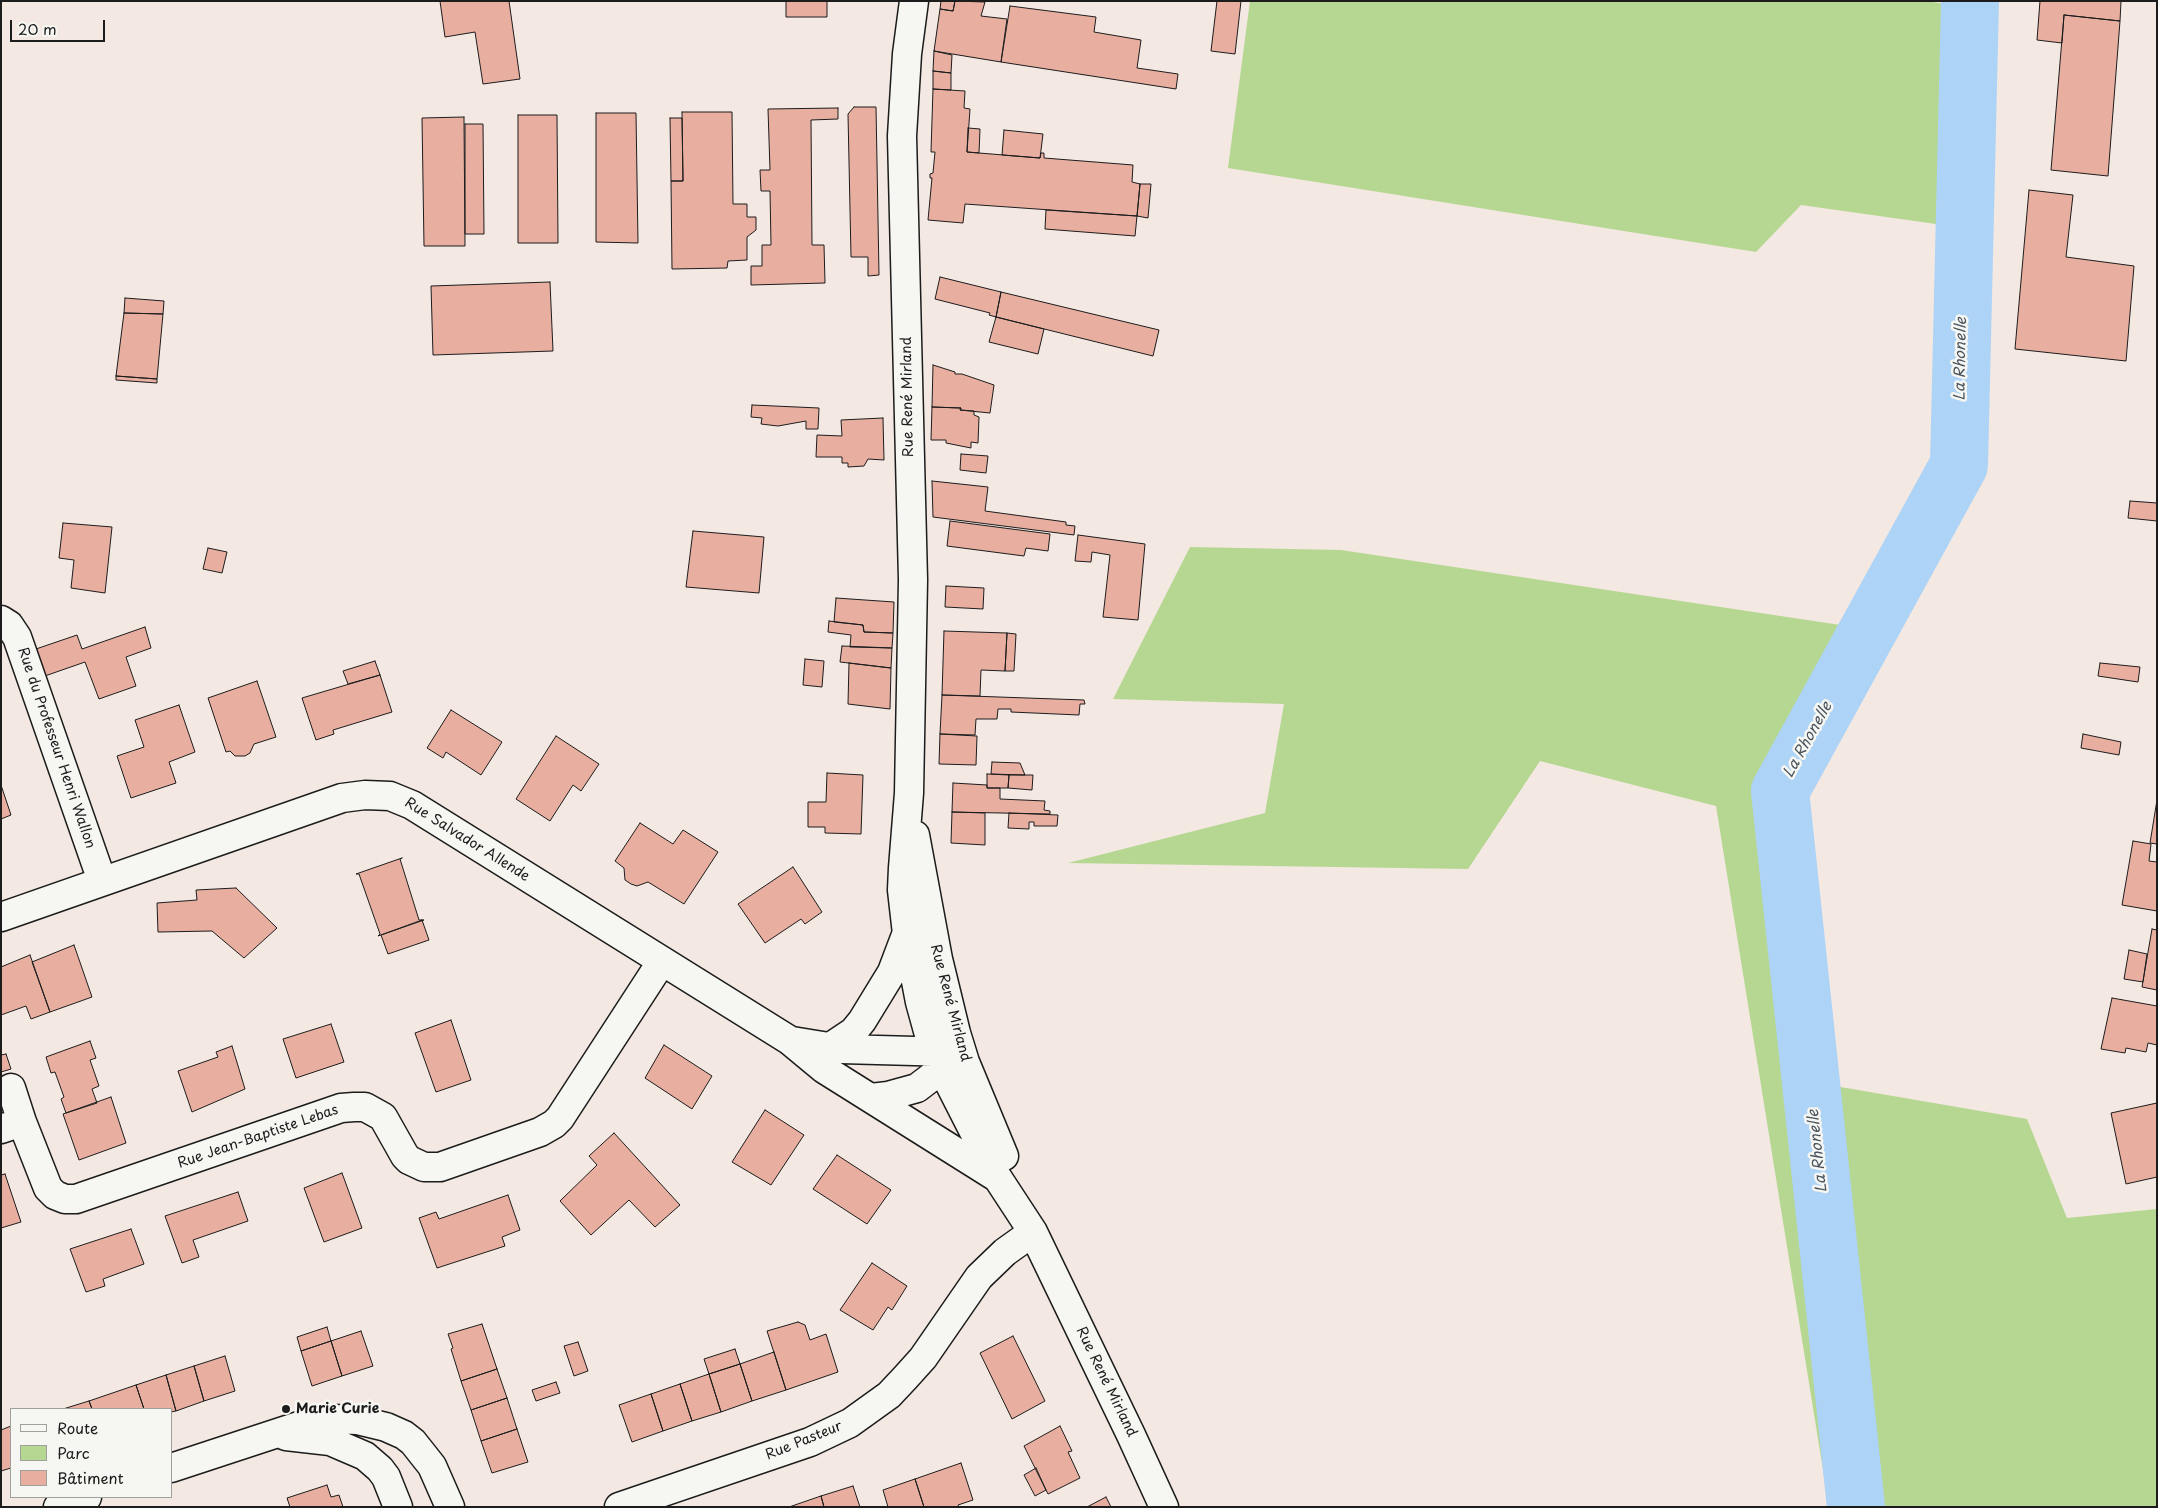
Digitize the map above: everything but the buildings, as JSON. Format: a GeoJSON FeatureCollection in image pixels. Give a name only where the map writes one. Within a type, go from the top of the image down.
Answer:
{"type":"FeatureCollection","features":[{"type":"Feature","properties":{"kind":"street","name":"Rue René Mirland"},"geometry":{"type":"LineString","coordinates":[[914,1],[907,54],[902,136],[913,580],[909,793],[902,890],[907,934],[920,1002],[997,1177],[1033,1232]]}},
{"type":"Feature","properties":{"kind":"street","name":"Rue du Professeur Henri Wallon"},"geometry":{"type":"LineString","coordinates":[[1,620],[9,625],[17,637],[102,881]]}},
{"type":"Feature","properties":{"kind":"street","name":"Rue René Mirland"},"geometry":{"type":"LineString","coordinates":[[909,793],[938,958],[946,1058],[1017,1184],[1033,1232],[1164,1507]]}},
{"type":"Feature","properties":{"kind":"street","name":"Rue Salvador Allende"},"geometry":{"type":"LineString","coordinates":[[1,917],[342,798],[379,794],[402,800],[788,1040],[824,1069],[997,1177]]}},
{"type":"Feature","properties":{"kind":"street","name":"Rue René Mirland"},"geometry":{"type":"LineString","coordinates":[[829,1048],[853,1032],[862,1021],[892,972],[907,934]]}},
{"type":"Feature","properties":{"kind":"street","name":"Rue Jean-Baptiste Lebas"},"geometry":{"type":"LineString","coordinates":[[11,1088],[12,1126],[48,1188],[55,1195],[65,1199],[76,1199],[341,1108],[365,1107],[383,1117],[400,1149],[410,1160],[424,1167],[440,1168],[540,1132],[554,1124],[560,1118],[662,961]]}},
{"type":"Feature","properties":{"kind":"street","name":"Rue Salvador Allende"},"geometry":{"type":"LineString","coordinates":[[788,1040],[829,1048],[946,1058]]}},
{"type":"Feature","properties":{"kind":"street"},"geometry":{"type":"LineString","coordinates":[[871,1098],[908,1091],[924,1084],[946,1058]]}},
{"type":"Feature","properties":{"kind":"street","name":"Rue Pasteur"},"geometry":{"type":"LineString","coordinates":[[619,1507],[810,1442],[850,1423],[889,1395],[923,1358],[979,1277],[1005,1252],[1033,1232]]}},
{"type":"Feature","properties":{"kind":"street"},"geometry":{"type":"LineString","coordinates":[[172,1468],[311,1422],[334,1419],[357,1420],[386,1427],[404,1435],[413,1442],[427,1458],[450,1507]]}},
{"type":"Feature","properties":{"kind":"street"},"geometry":{"type":"LineString","coordinates":[[264,1436],[292,1436],[319,1439],[355,1450],[380,1469],[390,1485],[398,1507]]}},
{"type":"Feature","properties":{"kind":"street"},"geometry":{"type":"LineString","coordinates":[[58,1507],[84,1498]]}},
{"type":"Feature","properties":{"kind":"green space"},"geometry":{"type":"Polygon","coordinates":[[[1250,1],[1928,1],[1944,4],[1936,224],[1801,205],[1756,252],[1228,168],[1250,1]]]}},
{"type":"Feature","properties":{"kind":"green space"},"geometry":{"type":"Polygon","coordinates":[[[1190,547],[1341,550],[1887,632],[1800,810],[1823,1084],[2027,1119],[2067,1218],[2157,1209],[2157,1507],[1829,1507],[1716,806],[1540,761],[1468,869],[1068,863],[1265,813],[1284,704],[1113,699],[1190,547]]]}},
{"type":"Feature","properties":{"kind":"waterway","name":"La Rhonelle"},"geometry":{"type":"LineString","coordinates":[[1856,1507],[1780,791],[1959,465],[1970,1]]}},
{"type":"Feature","properties":{"kind":"place","name":"Marie Curie"},"geometry":{"type":"Point","coordinates":[286,1409]}}]}
